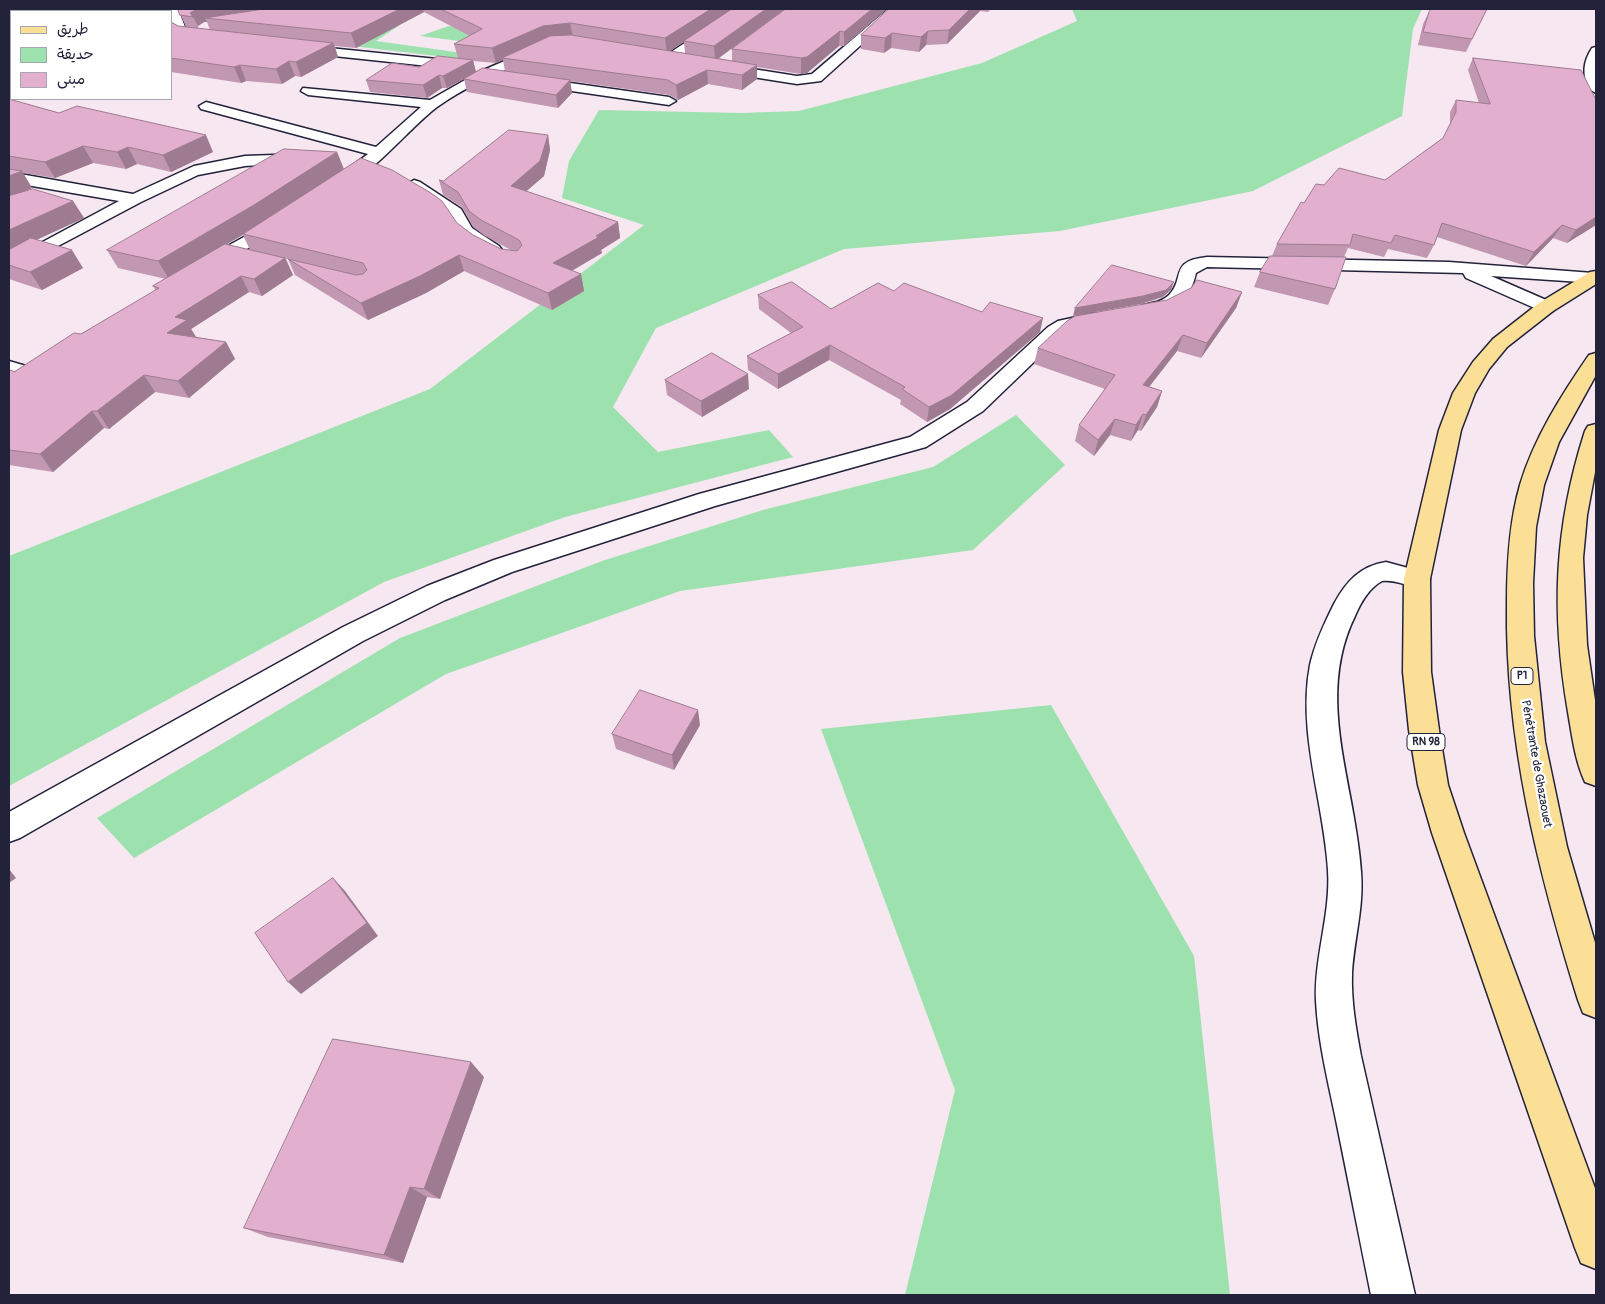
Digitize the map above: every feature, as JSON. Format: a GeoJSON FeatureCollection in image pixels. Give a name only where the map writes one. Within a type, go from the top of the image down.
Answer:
{"type":"FeatureCollection","features":[{"type":"Feature","properties":{"kind":"main road","name":"RN 98"},"geometry":{"type":"LineString","coordinates":[[1595,277],[1546,307],[1500,343],[1480,366],[1464,393],[1450,430],[1417,579],[1417,672],[1433,785],[1448,833],[1596,1248]]}},
{"type":"Feature","properties":{"kind":"main road","name":"Pénétrante de Ghazaouet"},"geometry":{"type":"LineString","coordinates":[[1596,359],[1555,430],[1536,472],[1526,512],[1520,558],[1519,610],[1521,669],[1543,810],[1565,897],[1596,1000]]}},
{"type":"Feature","properties":{"kind":"main road"},"geometry":{"type":"LineString","coordinates":[[1596,431],[1578,490],[1570,580],[1572,633],[1579,693],[1596,774]]}},
{"type":"Feature","properties":{"kind":"street"},"geometry":{"type":"LineString","coordinates":[[669,59],[743,9]]}},
{"type":"Feature","properties":{"kind":"street"},"geometry":{"type":"LineString","coordinates":[[733,56],[712,66],[797,80],[816,78],[894,9]]}},
{"type":"Feature","properties":{"kind":"street"},"geometry":{"type":"LineString","coordinates":[[175,11],[180,32],[185,35],[224,40]]}},
{"type":"Feature","properties":{"kind":"street"},"geometry":{"type":"LineString","coordinates":[[180,32],[219,26]]}},
{"type":"Feature","properties":{"kind":"street"},"geometry":{"type":"LineString","coordinates":[[325,192],[364,165],[432,104],[491,72],[550,45]]}},
{"type":"Feature","properties":{"kind":"street"},"geometry":{"type":"LineString","coordinates":[[292,48],[491,72],[518,80],[669,101]]}},
{"type":"Feature","properties":{"kind":"street"},"geometry":{"type":"LineString","coordinates":[[1596,51],[1590,65],[1590,75],[1596,88]]}},
{"type":"Feature","properties":{"kind":"street"},"geometry":{"type":"LineString","coordinates":[[649,56],[688,62]]}},
{"type":"Feature","properties":{"kind":"street"},"geometry":{"type":"LineString","coordinates":[[308,91],[432,104]]}},
{"type":"Feature","properties":{"kind":"street"},"geometry":{"type":"LineString","coordinates":[[206,106],[378,152]]}},
{"type":"Feature","properties":{"kind":"street"},"geometry":{"type":"LineString","coordinates":[[9,267],[136,199],[194,171],[220,164],[278,159],[317,160]]}},
{"type":"Feature","properties":{"kind":"street"},"geometry":{"type":"LineString","coordinates":[[336,162],[364,165],[381,171]]}},
{"type":"Feature","properties":{"kind":"street"},"geometry":{"type":"LineString","coordinates":[[398,176],[455,213],[466,231],[478,242],[508,257]]}},
{"type":"Feature","properties":{"kind":"street"},"geometry":{"type":"LineString","coordinates":[[9,177],[136,199]]}},
{"type":"Feature","properties":{"kind":"street"},"geometry":{"type":"LineString","coordinates":[[39,200],[74,188]]}},
{"type":"Feature","properties":{"kind":"street"},"geometry":{"type":"LineString","coordinates":[[189,276],[293,213]]}},
{"type":"Feature","properties":{"kind":"street"},"geometry":{"type":"LineString","coordinates":[[230,252],[249,256]]}},
{"type":"Feature","properties":{"kind":"street"},"geometry":{"type":"LineString","coordinates":[[9,828],[353,634],[436,594],[503,566],[707,500],[918,442],[948,428],[982,402],[1055,330],[1065,325],[1163,306],[1172,302],[1180,296],[1187,271],[1198,264],[1449,267],[1595,277]]}},
{"type":"Feature","properties":{"kind":"street"},"geometry":{"type":"LineString","coordinates":[[1449,267],[1478,276],[1546,307]]}},
{"type":"Feature","properties":{"kind":"street"},"geometry":{"type":"LineString","coordinates":[[1393,1295],[1335,1016],[1334,980],[1336,949],[1343,921],[1345,885],[1344,849],[1324,741],[1321,704],[1324,669],[1331,639],[1342,611],[1362,581],[1367,576],[1384,572],[1417,579]]}},
{"type":"Feature","properties":{"kind":"green space"},"geometry":{"type":"Polygon","coordinates":[[[1072,9],[1422,9],[1413,29],[1402,116],[1253,191],[1060,231],[844,249],[656,328],[613,407],[658,452],[769,430],[793,457],[565,517],[384,582],[9,786],[9,556],[430,389],[644,225],[562,198],[569,161],[599,110],[741,113],[799,111],[982,63],[1077,21],[1072,9]]]}},
{"type":"Feature","properties":{"kind":"green space"},"geometry":{"type":"Polygon","coordinates":[[[387,22],[400,25],[376,41],[470,54],[491,45],[420,36],[449,26],[541,33],[488,62],[335,44],[387,22]]]}},
{"type":"Feature","properties":{"kind":"green space"},"geometry":{"type":"Polygon","coordinates":[[[1016,415],[1065,465],[973,550],[680,591],[446,674],[134,858],[97,818],[400,638],[602,561],[763,510],[933,467],[1016,415]]]}},
{"type":"Feature","properties":{"kind":"green space"},"geometry":{"type":"Polygon","coordinates":[[[1051,705],[1194,956],[1230,1295],[905,1295],[955,1090],[821,729],[1051,705]]]}},
{"type":"Feature","properties":{"kind":"building"},"geometry":{"type":"Polygon","coordinates":[[[9,9],[164,10],[10,10],[9,56],[9,9]]]}},
{"type":"Feature","properties":{"kind":"building"},"geometry":{"type":"Polygon","coordinates":[[[178,9],[197,9],[190,13],[193,17],[180,15],[178,9]]]}},
{"type":"Feature","properties":{"kind":"building"},"geometry":{"type":"Polygon","coordinates":[[[264,9],[400,9],[351,33],[205,18],[264,9]]]}},
{"type":"Feature","properties":{"kind":"building"},"geometry":{"type":"Polygon","coordinates":[[[441,9],[711,9],[665,38],[570,23],[543,26],[492,48],[454,44],[482,29],[441,9]]]}},
{"type":"Feature","properties":{"kind":"building"},"geometry":{"type":"Polygon","coordinates":[[[732,9],[766,9],[714,46],[684,41],[732,9]]]}},
{"type":"Feature","properties":{"kind":"building"},"geometry":{"type":"Polygon","coordinates":[[[786,9],[872,9],[844,32],[840,31],[807,57],[801,58],[732,49],[786,9]]]}},
{"type":"Feature","properties":{"kind":"building"},"geometry":{"type":"Polygon","coordinates":[[[889,9],[970,9],[949,30],[928,31],[921,37],[892,33],[885,38],[861,35],[889,9]]]}},
{"type":"Feature","properties":{"kind":"building"},"geometry":{"type":"Polygon","coordinates":[[[1431,9],[1487,9],[1472,39],[1423,32],[1431,9]]]}},
{"type":"Feature","properties":{"kind":"building"},"geometry":{"type":"Polygon","coordinates":[[[172,23],[178,26],[333,43],[296,62],[289,61],[276,69],[240,65],[234,67],[172,58],[172,23]]]}},
{"type":"Feature","properties":{"kind":"building"},"geometry":{"type":"Polygon","coordinates":[[[571,35],[757,65],[742,75],[707,70],[676,85],[668,80],[502,58],[550,36],[571,35]]]}},
{"type":"Feature","properties":{"kind":"building"},"geometry":{"type":"Polygon","coordinates":[[[438,56],[473,60],[443,76],[439,75],[423,85],[366,80],[392,63],[419,67],[438,56]]]}},
{"type":"Feature","properties":{"kind":"building"},"geometry":{"type":"Polygon","coordinates":[[[1473,58],[1581,70],[1596,100],[1596,217],[1576,230],[1562,225],[1534,252],[1442,223],[1434,245],[1395,235],[1391,243],[1353,234],[1350,245],[1277,244],[1301,202],[1304,203],[1316,184],[1324,185],[1339,168],[1385,180],[1443,138],[1456,112],[1456,100],[1490,104],[1473,58]]]}},
{"type":"Feature","properties":{"kind":"building"},"geometry":{"type":"Polygon","coordinates":[[[483,68],[570,80],[556,95],[464,79],[483,68]]]}},
{"type":"Feature","properties":{"kind":"building"},"geometry":{"type":"Polygon","coordinates":[[[9,99],[59,113],[77,106],[206,135],[163,155],[128,147],[117,152],[83,146],[45,162],[9,156],[9,99]]]}},
{"type":"Feature","properties":{"kind":"building"},"geometry":{"type":"Polygon","coordinates":[[[509,130],[548,135],[540,161],[511,186],[618,222],[596,236],[599,237],[553,263],[581,274],[548,293],[459,255],[420,276],[361,303],[288,259],[356,275],[363,274],[367,270],[363,263],[243,234],[361,158],[392,170],[431,193],[442,201],[457,223],[473,235],[501,249],[517,251],[522,245],[519,240],[481,220],[469,211],[458,192],[439,180],[443,181],[509,130]]]}},
{"type":"Feature","properties":{"kind":"building"},"geometry":{"type":"Polygon","coordinates":[[[284,149],[337,152],[254,205],[158,261],[107,250],[284,149]]]}},
{"type":"Feature","properties":{"kind":"building"},"geometry":{"type":"Polygon","coordinates":[[[9,169],[22,171],[9,176],[9,169]]]}},
{"type":"Feature","properties":{"kind":"building"},"geometry":{"type":"Polygon","coordinates":[[[33,189],[73,201],[9,230],[9,196],[33,189]]]}},
{"type":"Feature","properties":{"kind":"building"},"geometry":{"type":"Polygon","coordinates":[[[31,238],[72,250],[30,272],[9,265],[9,250],[31,238]]]}},
{"type":"Feature","properties":{"kind":"building"},"geometry":{"type":"Polygon","coordinates":[[[225,244],[285,258],[254,279],[241,276],[175,317],[187,320],[167,333],[226,342],[178,381],[144,375],[97,411],[92,411],[40,454],[9,450],[9,371],[14,372],[74,333],[81,334],[159,288],[153,286],[225,244]]]}},
{"type":"Feature","properties":{"kind":"building"},"geometry":{"type":"Polygon","coordinates":[[[1270,256],[1346,257],[1335,289],[1260,272],[1270,256]]]}},
{"type":"Feature","properties":{"kind":"building"},"geometry":{"type":"Polygon","coordinates":[[[1112,265],[1174,282],[1166,290],[1075,308],[1112,265]]]}},
{"type":"Feature","properties":{"kind":"building"},"geometry":{"type":"Polygon","coordinates":[[[1197,280],[1242,292],[1207,343],[1183,335],[1143,385],[1162,391],[1146,415],[1143,414],[1136,425],[1115,419],[1098,440],[1079,425],[1115,375],[1038,348],[1075,316],[1167,300],[1191,288],[1197,280]]]}},
{"type":"Feature","properties":{"kind":"building"},"geometry":{"type":"Polygon","coordinates":[[[792,282],[831,309],[878,283],[894,291],[904,283],[982,312],[990,302],[1043,318],[952,395],[929,407],[902,389],[905,387],[830,345],[778,374],[747,356],[803,327],[758,295],[792,282]]]}},
{"type":"Feature","properties":{"kind":"building"},"geometry":{"type":"Polygon","coordinates":[[[712,353],[748,374],[701,401],[665,380],[712,353]]]}},
{"type":"Feature","properties":{"kind":"building"},"geometry":{"type":"Polygon","coordinates":[[[640,690],[698,710],[672,755],[612,734],[640,690]]]}},
{"type":"Feature","properties":{"kind":"building"},"geometry":{"type":"Polygon","coordinates":[[[333,878],[367,923],[288,982],[255,933],[333,878]]]}},
{"type":"Feature","properties":{"kind":"building"},"geometry":{"type":"Polygon","coordinates":[[[333,1039],[471,1062],[424,1189],[410,1187],[384,1255],[244,1228],[333,1039]]]}}]}
